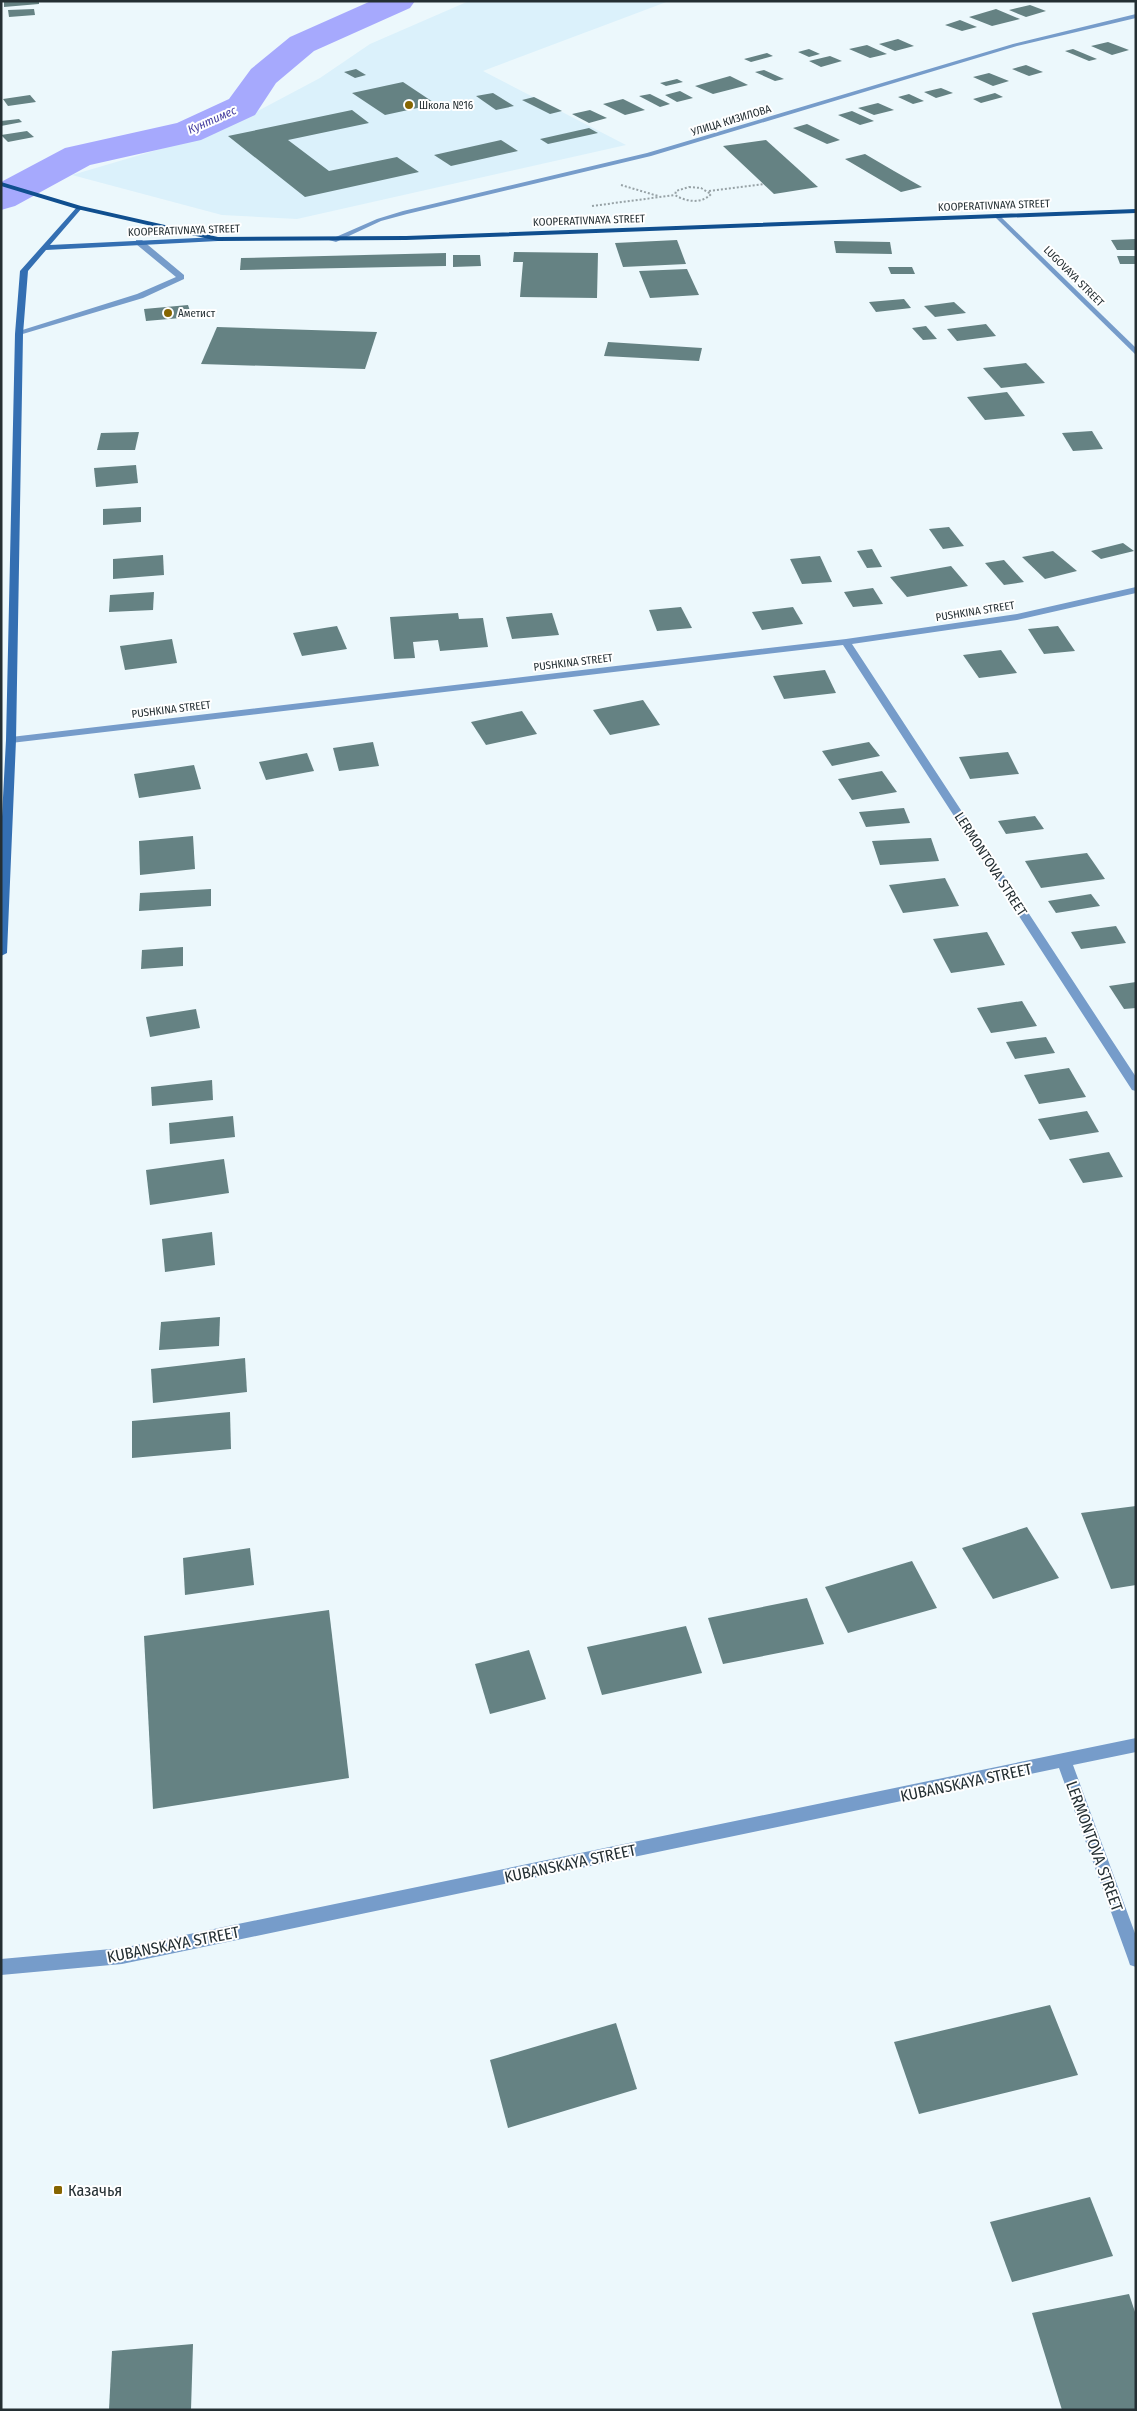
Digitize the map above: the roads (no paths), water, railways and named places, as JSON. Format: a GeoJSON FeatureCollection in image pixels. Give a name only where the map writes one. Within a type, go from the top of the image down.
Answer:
{"type":"FeatureCollection","features":[{"type":"Feature","properties":{"kind":"main road"},"geometry":{"type":"LineString","coordinates":[[1,184],[79,208],[218,239]]}},
{"type":"Feature","properties":{"kind":"main road","name":"KOOPERATIVNAYA STREET"},"geometry":{"type":"LineString","coordinates":[[218,239],[333,240],[1136,210]]}},
{"type":"Feature","properties":{"kind":"street","name":"УЛИЦА КИЗИЛОВА"},"geometry":{"type":"LineString","coordinates":[[333,240],[379,220],[405,212],[649,155],[1015,45],[1136,16]]}},
{"type":"Feature","properties":{"kind":"street"},"geometry":{"type":"LineString","coordinates":[[1,953],[11,740],[18,334],[24,271],[79,208]]}},
{"type":"Feature","properties":{"kind":"street","name":"LUGOVAYA STREET"},"geometry":{"type":"LineString","coordinates":[[997,216],[1136,353]]}},
{"type":"Feature","properties":{"kind":"street","name":"KOOPERATIVNAYA STREET"},"geometry":{"type":"LineString","coordinates":[[43,248],[218,239]]}},
{"type":"Feature","properties":{"kind":"street"},"geometry":{"type":"LineString","coordinates":[[18,334],[140,296],[181,276],[139,242]]}},
{"type":"Feature","properties":{"kind":"street","name":"PUSHKINA STREET"},"geometry":{"type":"LineString","coordinates":[[11,740],[846,642],[1017,617],[1136,590]]}},
{"type":"Feature","properties":{"kind":"street","name":"LERMONTOVA STREET"},"geometry":{"type":"LineString","coordinates":[[846,642],[1136,1087]]}},
{"type":"Feature","properties":{"kind":"street","name":"KUBANSKAYA STREET"},"geometry":{"type":"LineString","coordinates":[[1,1967],[122,1956],[1136,1745]]}},
{"type":"Feature","properties":{"kind":"street","name":"LERMONTOVA STREET"},"geometry":{"type":"LineString","coordinates":[[1064,1761],[1136,1958]]}},
{"type":"Feature","properties":{"kind":"waterway","name":"Кунтимес"},"geometry":{"type":"LineString","coordinates":[[1,198],[78,156],[188,132],[242,107],[263,76],[302,44],[399,1]]}},
{"type":"Feature","properties":{"kind":"place","name":"Школа №16"},"geometry":{"type":"Point","coordinates":[409,105]}},
{"type":"Feature","properties":{"kind":"place","name":"Аметист"},"geometry":{"type":"Point","coordinates":[168,313]}},
{"type":"Feature","properties":{"kind":"place","name":"Казачья"},"geometry":{"type":"Point","coordinates":[58,2190]}}]}
